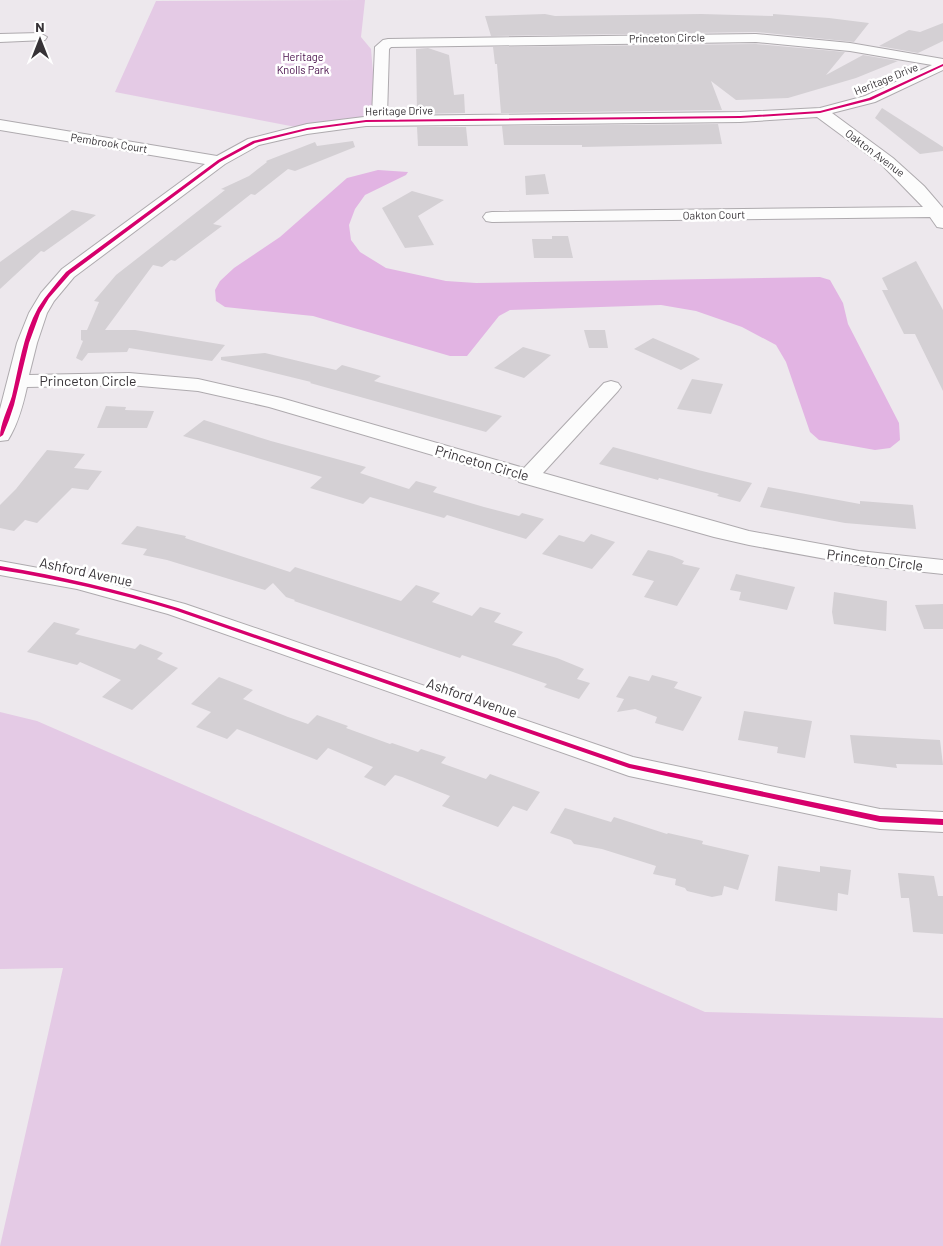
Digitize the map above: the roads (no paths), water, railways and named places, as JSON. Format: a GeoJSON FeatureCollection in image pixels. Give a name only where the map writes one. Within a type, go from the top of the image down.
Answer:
{"type":"FeatureCollection","features":[{"type":"Feature","properties":{"kind":"street"},"geometry":{"type":"LineString","coordinates":[[0,38],[40,37]]}},
{"type":"Feature","properties":{"kind":"street","name":"Princeton Circle"},"geometry":{"type":"LineString","coordinates":[[379,121],[382,47],[388,42],[756,38],[844,46],[943,64]]}},
{"type":"Feature","properties":{"kind":"street","name":"Heritage Drive"},"geometry":{"type":"LineString","coordinates":[[0,435],[7,422],[19,382],[34,321],[54,290],[68,273],[219,161],[254,142],[307,129],[379,121],[740,117],[820,112],[870,99],[943,64]]}},
{"type":"Feature","properties":{"kind":"street","name":"Oakton Avenue"},"geometry":{"type":"LineString","coordinates":[[820,112],[905,175],[940,218]]}},
{"type":"Feature","properties":{"kind":"street","name":"Pembrook Court"},"geometry":{"type":"LineString","coordinates":[[0,124],[219,161]]}},
{"type":"Feature","properties":{"kind":"street","name":"Oakton Court"},"geometry":{"type":"LineString","coordinates":[[492,217],[940,218]]}},
{"type":"Feature","properties":{"kind":"street","name":"Princeton Circle"},"geometry":{"type":"LineString","coordinates":[[19,382],[129,379],[198,385],[274,402],[527,477],[722,532],[787,547],[851,558],[943,567]]}},
{"type":"Feature","properties":{"kind":"street"},"geometry":{"type":"LineString","coordinates":[[527,477],[611,388]]}},
{"type":"Feature","properties":{"kind":"street","name":"Ashford Avenue"},"geometry":{"type":"LineString","coordinates":[[0,568],[57,577],[148,600],[629,766],[880,819],[943,822]]}},
{"type":"Feature","properties":{"kind":"park label","name":"Heritage Knolls Park"},"geometry":{"type":"Point","coordinates":[303,63]}}]}
